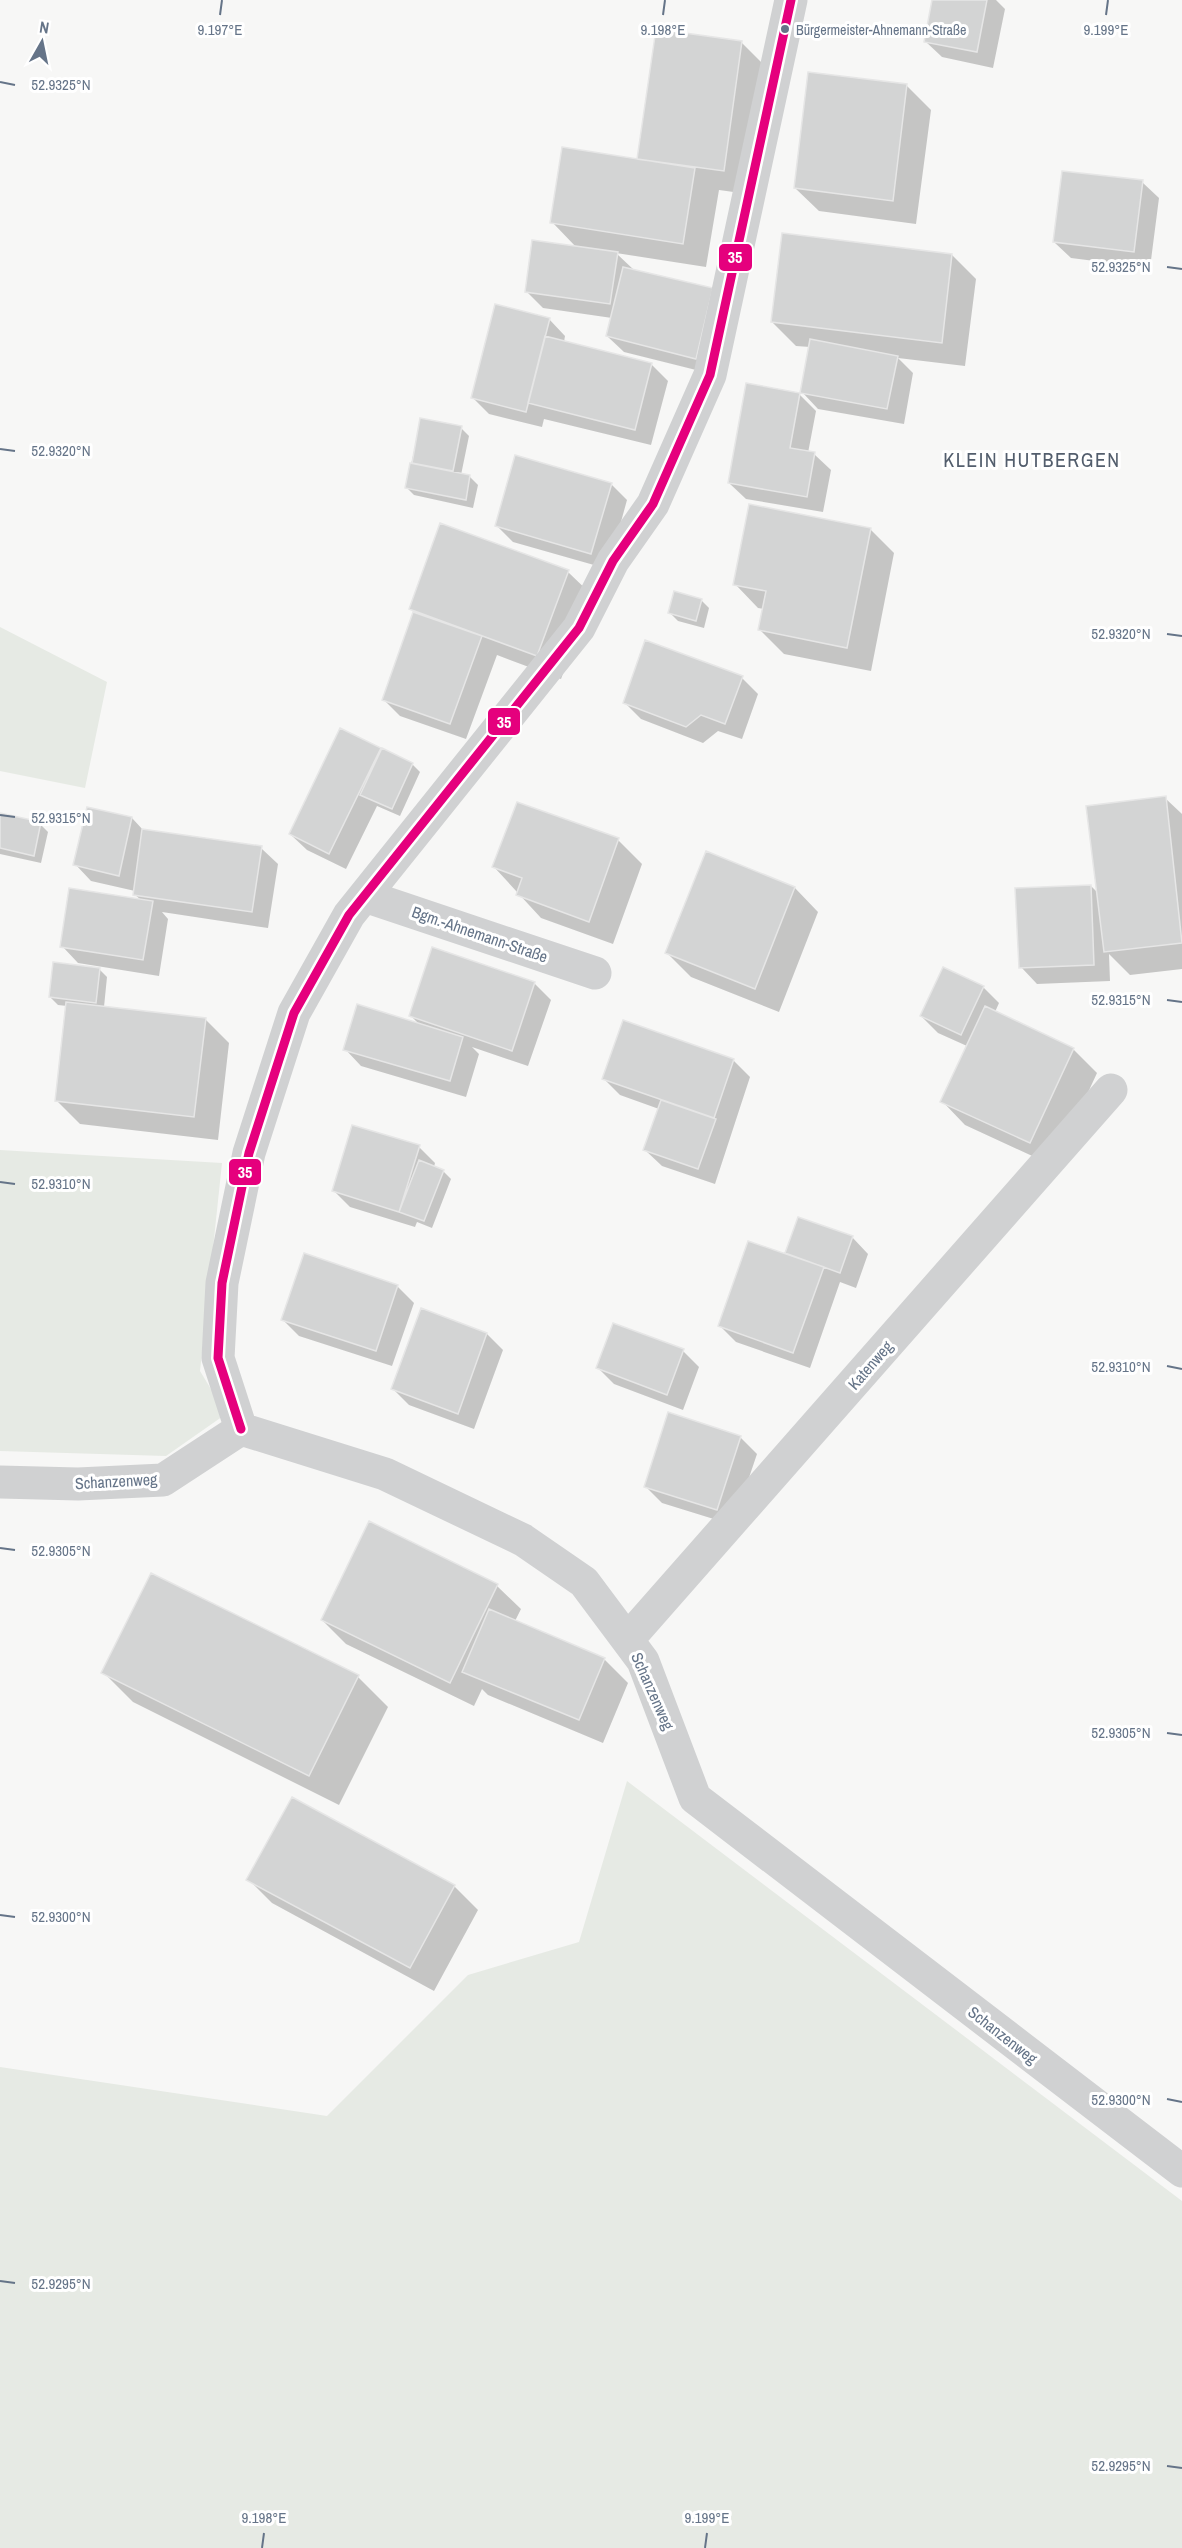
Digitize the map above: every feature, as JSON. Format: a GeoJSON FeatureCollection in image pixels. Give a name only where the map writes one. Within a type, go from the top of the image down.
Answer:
{"type":"FeatureCollection","features":[{"type":"Feature","properties":{"kind":"street"},"geometry":{"type":"LineString","coordinates":[[241,1429],[218,1358],[222,1283],[249,1153],[294,1013],[349,915],[579,628],[613,561],[653,504],[710,375],[791,0]]}},
{"type":"Feature","properties":{"kind":"street","name":"Bgm.-Ahnemann-Straße"},"geometry":{"type":"LineString","coordinates":[[365,896],[595,973]]}},
{"type":"Feature","properties":{"kind":"street","name":"Katenweg"},"geometry":{"type":"LineString","coordinates":[[628,1640],[1111,1090]]}},
{"type":"Feature","properties":{"kind":"street","name":"Schanzenweg"},"geometry":{"type":"LineString","coordinates":[[0,1482],[78,1484],[163,1480],[241,1429],[385,1473],[523,1540],[584,1582],[643,1661],[695,1798],[1182,2171]]}},
{"type":"Feature","properties":{"kind":"shaded area"},"geometry":{"type":"Polygon","coordinates":[[[0,627],[107,682],[85,788],[0,771],[0,627]]]}},
{"type":"Feature","properties":{"kind":"shaded area"},"geometry":{"type":"Polygon","coordinates":[[[0,1150],[222,1163],[200,1371],[226,1414],[166,1456],[0,1451],[0,1150]]]}},
{"type":"Feature","properties":{"kind":"shaded area"},"geometry":{"type":"Polygon","coordinates":[[[627,1781],[1182,2201],[1182,2548],[0,2548],[0,2067],[327,2116],[468,1975],[579,1942],[627,1781]]]}},
{"type":"Feature","properties":{"kind":"building"},"geometry":{"type":"Polygon","coordinates":[[[932,0],[987,0],[977,52],[924,42],[932,0]]]}},
{"type":"Feature","properties":{"kind":"building"},"geometry":{"type":"Polygon","coordinates":[[[656,29],[742,41],[724,171],[637,159],[656,29]]]}},
{"type":"Feature","properties":{"kind":"building"},"geometry":{"type":"Polygon","coordinates":[[[808,72],[907,84],[893,201],[794,188],[808,72]]]}},
{"type":"Feature","properties":{"kind":"building"},"geometry":{"type":"Polygon","coordinates":[[[562,147],[695,168],[683,244],[550,223],[562,147]]]}},
{"type":"Feature","properties":{"kind":"building"},"geometry":{"type":"Polygon","coordinates":[[[1062,171],[1143,180],[1134,252],[1053,242],[1062,171]]]}},
{"type":"Feature","properties":{"kind":"building"},"geometry":{"type":"Polygon","coordinates":[[[782,233],[952,254],[942,343],[771,322],[782,233]]]}},
{"type":"Feature","properties":{"kind":"building"},"geometry":{"type":"Polygon","coordinates":[[[532,240],[618,252],[610,304],[525,292],[532,240]]]}},
{"type":"Feature","properties":{"kind":"building"},"geometry":{"type":"Polygon","coordinates":[[[623,267],[713,288],[696,359],[606,336],[623,267]]]}},
{"type":"Feature","properties":{"kind":"building"},"geometry":{"type":"Polygon","coordinates":[[[495,304],[550,318],[526,412],[471,398],[495,304]]]}},
{"type":"Feature","properties":{"kind":"building"},"geometry":{"type":"Polygon","coordinates":[[[545,336],[652,363],[635,430],[528,403],[545,336]]]}},
{"type":"Feature","properties":{"kind":"building"},"geometry":{"type":"Polygon","coordinates":[[[810,339],[898,356],[887,409],[800,393],[810,339]]]}},
{"type":"Feature","properties":{"kind":"building"},"geometry":{"type":"Polygon","coordinates":[[[746,383],[800,393],[790,448],[815,452],[807,497],[728,483],[746,383]]]}},
{"type":"Feature","properties":{"kind":"building"},"geometry":{"type":"Polygon","coordinates":[[[420,418],[462,426],[453,471],[412,463],[420,418]]]}},
{"type":"Feature","properties":{"kind":"building"},"geometry":{"type":"Polygon","coordinates":[[[515,455],[612,483],[591,554],[495,526],[515,455]]]}},
{"type":"Feature","properties":{"kind":"building"},"geometry":{"type":"Polygon","coordinates":[[[410,463],[470,475],[466,500],[405,488],[410,463]]]}},
{"type":"Feature","properties":{"kind":"building"},"geometry":{"type":"Polygon","coordinates":[[[749,504],[871,528],[847,648],[758,630],[766,591],[733,585],[749,504]]]}},
{"type":"Feature","properties":{"kind":"building"},"geometry":{"type":"Polygon","coordinates":[[[440,523],[569,570],[537,656],[409,609],[440,523]]]}},
{"type":"Feature","properties":{"kind":"building"},"geometry":{"type":"Polygon","coordinates":[[[674,591],[702,599],[696,621],[668,613],[674,591]]]}},
{"type":"Feature","properties":{"kind":"building"},"geometry":{"type":"Polygon","coordinates":[[[413,612],[482,636],[450,724],[382,700],[413,612]]]}},
{"type":"Feature","properties":{"kind":"building"},"geometry":{"type":"Polygon","coordinates":[[[645,640],[743,676],[725,724],[701,715],[686,727],[623,703],[645,640]]]}},
{"type":"Feature","properties":{"kind":"building"},"geometry":{"type":"Polygon","coordinates":[[[340,728],[381,748],[329,854],[289,834],[340,728]]]}},
{"type":"Feature","properties":{"kind":"building"},"geometry":{"type":"Polygon","coordinates":[[[382,748],[413,763],[392,809],[360,795],[382,748]]]}},
{"type":"Feature","properties":{"kind":"building"},"geometry":{"type":"Polygon","coordinates":[[[1166,796],[1182,943],[1104,952],[1086,806],[1166,796]]]}},
{"type":"Feature","properties":{"kind":"building"},"geometry":{"type":"Polygon","coordinates":[[[517,802],[619,838],[589,922],[516,895],[522,878],[492,867],[517,802]]]}},
{"type":"Feature","properties":{"kind":"building"},"geometry":{"type":"Polygon","coordinates":[[[87,807],[132,817],[119,876],[73,865],[87,807]]]}},
{"type":"Feature","properties":{"kind":"building"},"geometry":{"type":"Polygon","coordinates":[[[0,813],[41,822],[34,856],[0,848],[0,813]]]}},
{"type":"Feature","properties":{"kind":"building"},"geometry":{"type":"Polygon","coordinates":[[[142,829],[262,846],[252,912],[133,895],[142,829]]]}},
{"type":"Feature","properties":{"kind":"building"},"geometry":{"type":"Polygon","coordinates":[[[706,851],[795,887],[755,989],[665,953],[706,851]]]}},
{"type":"Feature","properties":{"kind":"building"},"geometry":{"type":"Polygon","coordinates":[[[1091,885],[1094,965],[1019,968],[1015,888],[1091,885]]]}},
{"type":"Feature","properties":{"kind":"building"},"geometry":{"type":"Polygon","coordinates":[[[69,888],[153,901],[143,960],[60,947],[69,888]]]}},
{"type":"Feature","properties":{"kind":"building"},"geometry":{"type":"Polygon","coordinates":[[[432,947],[535,982],[512,1051],[409,1016],[432,947]]]}},
{"type":"Feature","properties":{"kind":"building"},"geometry":{"type":"Polygon","coordinates":[[[53,962],[100,968],[96,1003],[49,997],[53,962]]]}},
{"type":"Feature","properties":{"kind":"building"},"geometry":{"type":"Polygon","coordinates":[[[943,967],[984,986],[961,1035],[920,1016],[943,967]]]}},
{"type":"Feature","properties":{"kind":"building"},"geometry":{"type":"Polygon","coordinates":[[[66,1002],[206,1018],[194,1117],[55,1101],[66,1002]]]}},
{"type":"Feature","properties":{"kind":"building"},"geometry":{"type":"Polygon","coordinates":[[[357,1004],[463,1037],[450,1081],[343,1050],[357,1004]]]}},
{"type":"Feature","properties":{"kind":"building"},"geometry":{"type":"Polygon","coordinates":[[[985,1006],[1074,1048],[1030,1143],[940,1102],[985,1006]]]}},
{"type":"Feature","properties":{"kind":"building"},"geometry":{"type":"Polygon","coordinates":[[[623,1020],[734,1059],[714,1118],[602,1079],[623,1020]]]}},
{"type":"Feature","properties":{"kind":"building"},"geometry":{"type":"Polygon","coordinates":[[[661,1100],[716,1119],[698,1169],[643,1150],[661,1100]]]}},
{"type":"Feature","properties":{"kind":"building"},"geometry":{"type":"Polygon","coordinates":[[[352,1125],[420,1145],[399,1212],[332,1191],[352,1125]]]}},
{"type":"Feature","properties":{"kind":"building"},"geometry":{"type":"Polygon","coordinates":[[[419,1160],[444,1170],[424,1221],[399,1212],[419,1160]]]}},
{"type":"Feature","properties":{"kind":"building"},"geometry":{"type":"Polygon","coordinates":[[[798,1217],[853,1236],[840,1273],[785,1253],[798,1217]]]}},
{"type":"Feature","properties":{"kind":"building"},"geometry":{"type":"Polygon","coordinates":[[[748,1241],[824,1267],[793,1353],[718,1326],[748,1241]]]}},
{"type":"Feature","properties":{"kind":"building"},"geometry":{"type":"Polygon","coordinates":[[[304,1253],[398,1285],[376,1351],[281,1320],[304,1253]]]}},
{"type":"Feature","properties":{"kind":"building"},"geometry":{"type":"Polygon","coordinates":[[[421,1308],[487,1333],[458,1414],[391,1389],[421,1308]]]}},
{"type":"Feature","properties":{"kind":"building"},"geometry":{"type":"Polygon","coordinates":[[[613,1323],[684,1349],[667,1395],[596,1368],[613,1323]]]}},
{"type":"Feature","properties":{"kind":"building"},"geometry":{"type":"Polygon","coordinates":[[[668,1412],[741,1436],[717,1510],[644,1487],[668,1412]]]}},
{"type":"Feature","properties":{"kind":"building"},"geometry":{"type":"Polygon","coordinates":[[[369,1521],[498,1584],[450,1683],[321,1620],[369,1521]]]}},
{"type":"Feature","properties":{"kind":"building"},"geometry":{"type":"Polygon","coordinates":[[[151,1573],[359,1675],[309,1776],[101,1673],[151,1573]]]}},
{"type":"Feature","properties":{"kind":"building"},"geometry":{"type":"Polygon","coordinates":[[[489,1609],[605,1658],[579,1720],[462,1672],[489,1609]]]}},
{"type":"Feature","properties":{"kind":"building"},"geometry":{"type":"Polygon","coordinates":[[[292,1797],[455,1885],[410,1968],[246,1880],[292,1797]]]}},
{"type":"Feature","properties":{"kind":"transit line","name":"35"},"geometry":{"type":"LineString","coordinates":[[241,1429],[218,1358],[222,1283],[249,1153],[294,1013],[349,915],[579,628],[613,561],[653,504],[710,375],[791,0]]}},
{"type":"Feature","properties":{"kind":"place","name":"Bürgermeister-Ahnemann-Straße"},"geometry":{"type":"Point","coordinates":[785,29]}},
{"type":"Feature","properties":{"kind":"district","name":"KLEIN HUTBERGEN"},"geometry":{"type":"Point","coordinates":[1032,460]}}]}
